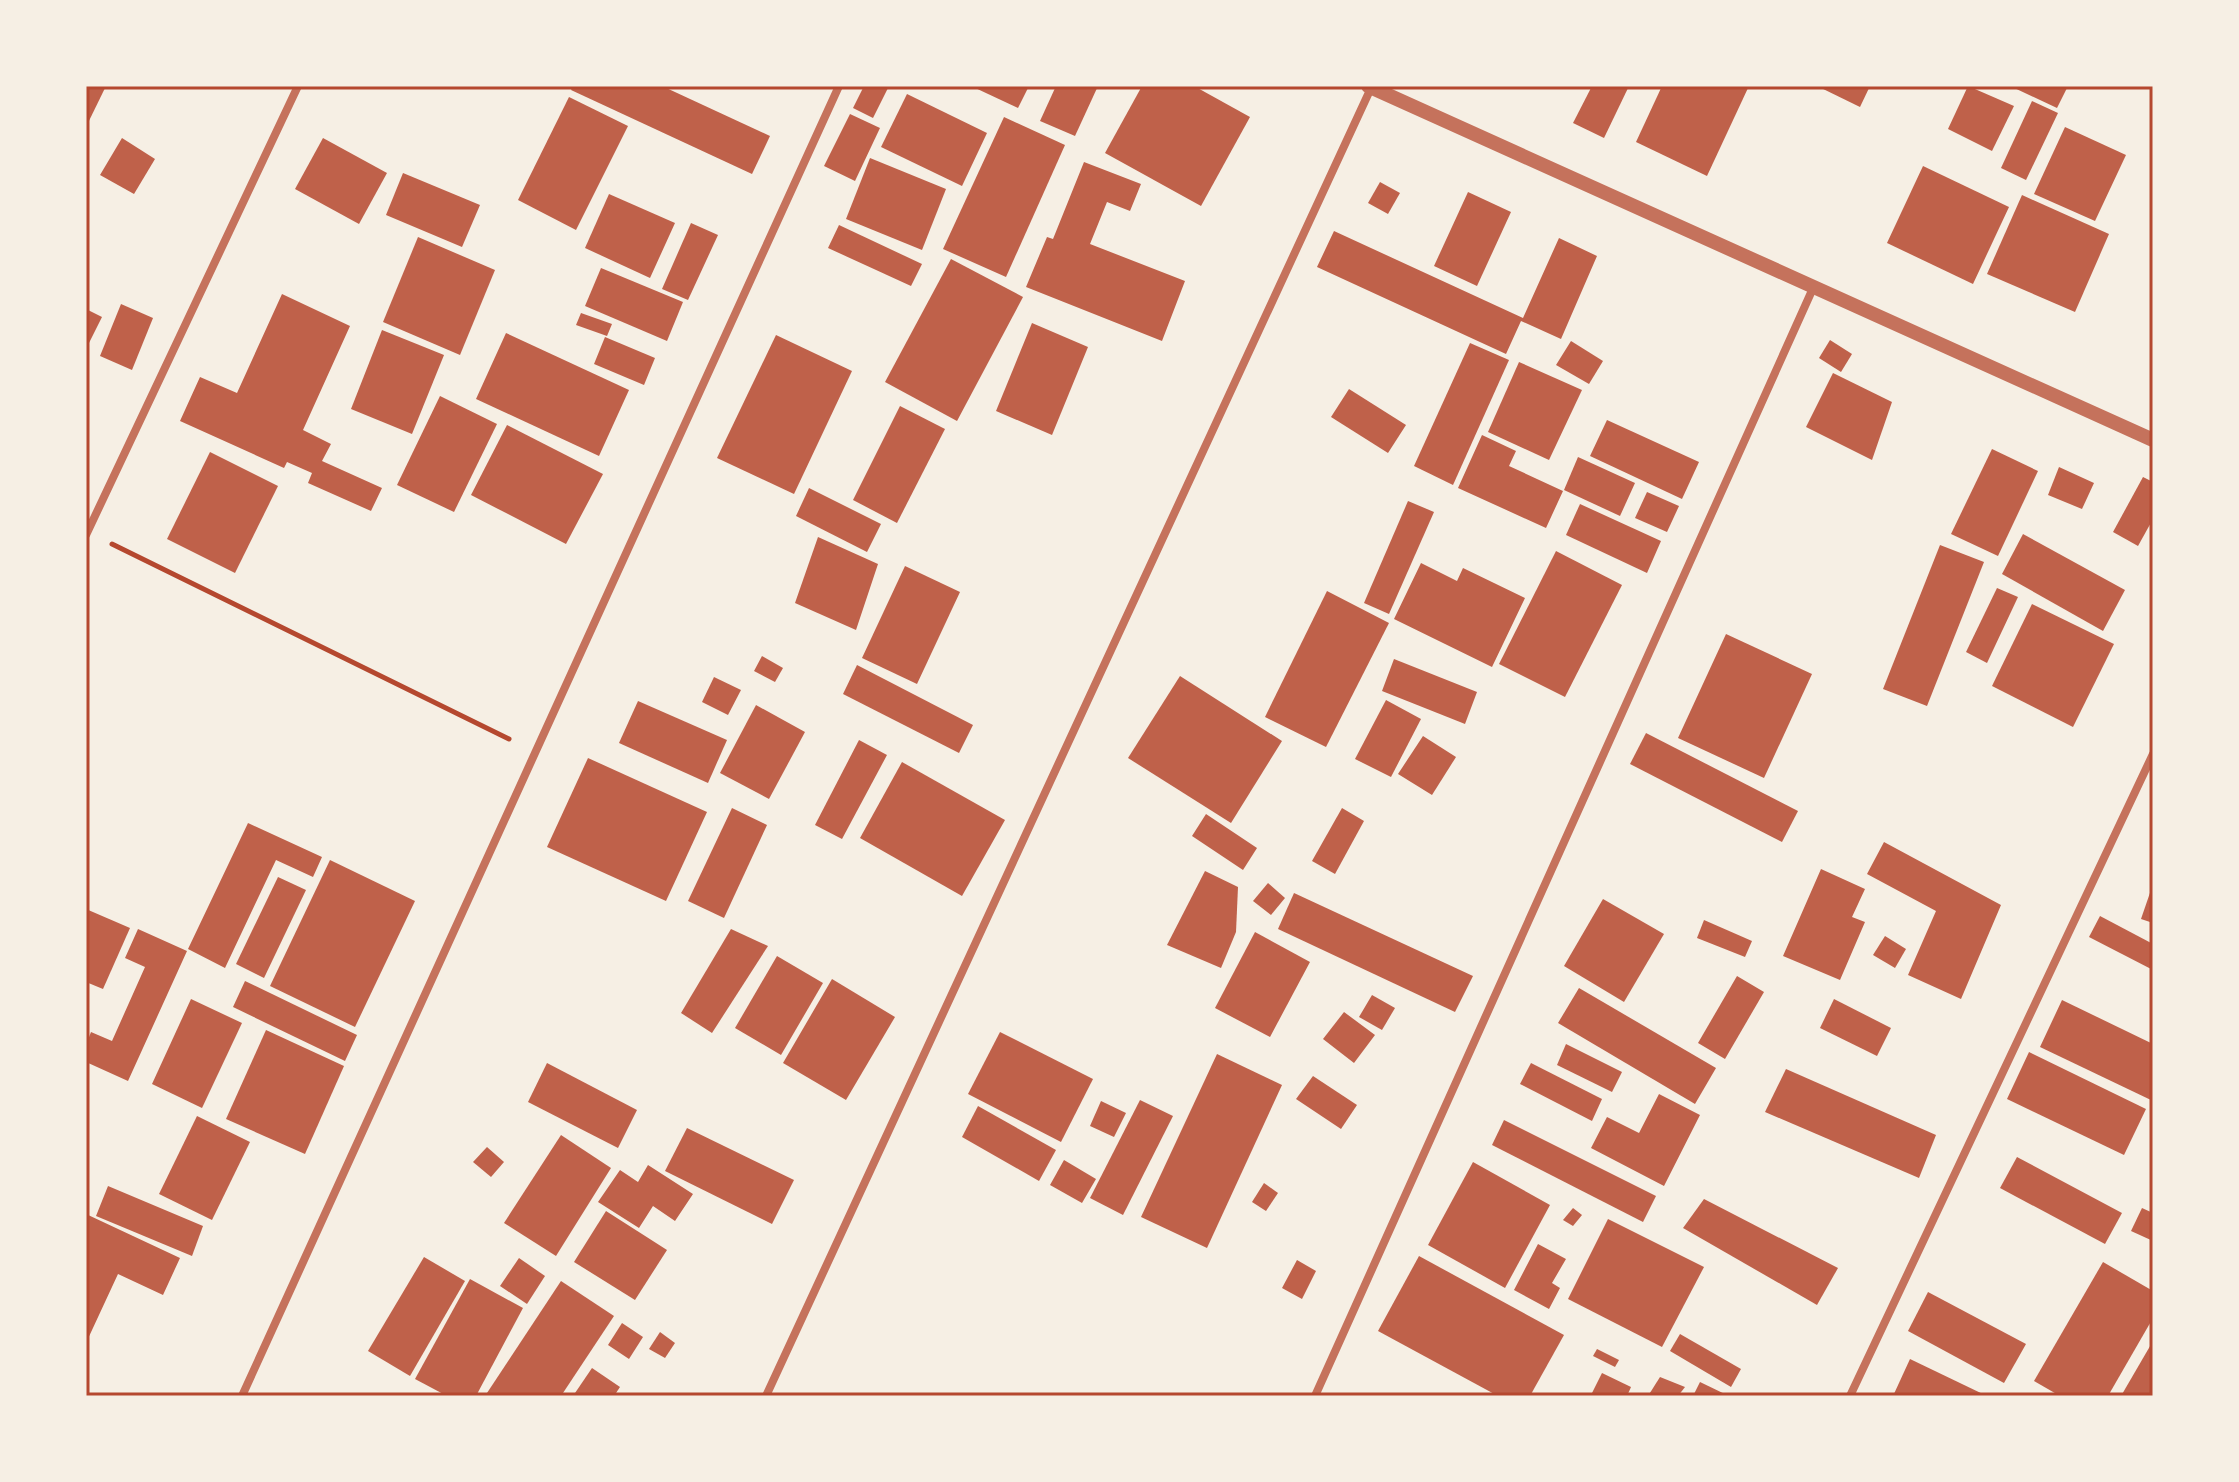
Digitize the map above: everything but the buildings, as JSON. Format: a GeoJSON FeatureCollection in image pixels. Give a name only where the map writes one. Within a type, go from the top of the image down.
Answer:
{"type":"FeatureCollection","features":[{"type":"Feature","properties":{"kind":"street"},"geometry":{"type":"LineString","coordinates":[[87,534],[298,86]]}},
{"type":"Feature","properties":{"kind":"street"},"geometry":{"type":"LineString","coordinates":[[242,1396],[839,86]]}},
{"type":"Feature","properties":{"kind":"street"},"geometry":{"type":"LineString","coordinates":[[766,1396],[1370,87],[2153,440]]}},
{"type":"Feature","properties":{"kind":"street"},"geometry":{"type":"LineString","coordinates":[[1315,1396],[1814,286]]}},
{"type":"Feature","properties":{"kind":"street"},"geometry":{"type":"LineString","coordinates":[[1850,1396],[2153,754]]}},
{"type":"Feature","properties":{"kind":"path"},"geometry":{"type":"LineString","coordinates":[[87,534],[535,752]]}}]}
